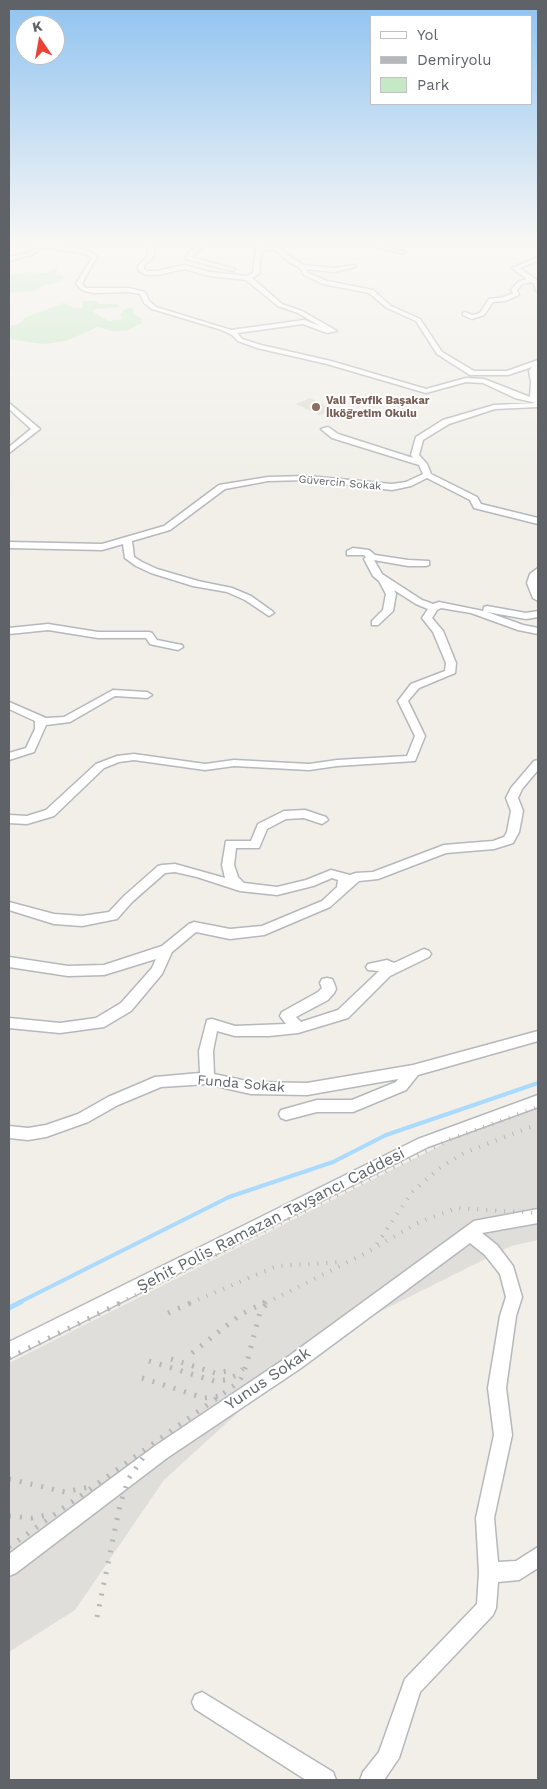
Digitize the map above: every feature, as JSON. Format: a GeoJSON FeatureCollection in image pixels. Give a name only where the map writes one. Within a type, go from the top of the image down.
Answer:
{"type":"FeatureCollection","features":[{"type":"Feature","properties":{"kind":"street"},"geometry":{"type":"LineString","coordinates":[[220,328],[231,332],[240,340],[259,347],[337,365],[426,391],[466,380],[480,381],[537,402]]}},
{"type":"Feature","properties":{"kind":"street"},"geometry":{"type":"LineString","coordinates":[[231,332],[257,328]]}},
{"type":"Feature","properties":{"kind":"street"},"geometry":{"type":"LineString","coordinates":[[321,328],[334,331],[330,328]]}},
{"type":"Feature","properties":{"kind":"street"},"geometry":{"type":"LineString","coordinates":[[423,328],[439,354],[473,373],[480,381]]}},
{"type":"Feature","properties":{"kind":"street"},"geometry":{"type":"LineString","coordinates":[[473,373],[508,372],[538,362]]}},
{"type":"Feature","properties":{"kind":"street"},"geometry":{"type":"LineString","coordinates":[[537,402],[533,396],[535,382],[533,370],[538,362]]}},
{"type":"Feature","properties":{"kind":"street"},"geometry":{"type":"LineString","coordinates":[[537,402],[494,407],[446,422],[419,439],[415,455],[423,464],[428,475],[474,498],[477,506],[493,512],[516,515],[538,522]]}},
{"type":"Feature","properties":{"kind":"street"},"geometry":{"type":"LineString","coordinates":[[9,405],[36,429],[9,451]]}},
{"type":"Feature","properties":{"kind":"street"},"geometry":{"type":"LineString","coordinates":[[325,429],[335,436],[423,464]]}},
{"type":"Feature","properties":{"kind":"street"},"geometry":{"type":"LineString","coordinates":[[9,443],[20,442]]}},
{"type":"Feature","properties":{"kind":"street","name":"Güvercin Sokak"},"geometry":{"type":"LineString","coordinates":[[9,545],[102,547],[168,528],[222,487],[268,479],[307,478],[392,487],[408,484],[428,475]]}},
{"type":"Feature","properties":{"kind":"street"},"geometry":{"type":"LineString","coordinates":[[127,540],[130,558],[139,564],[154,571],[196,584],[229,590],[248,598],[269,613]]}},
{"type":"Feature","properties":{"kind":"street"},"geometry":{"type":"LineString","coordinates":[[350,553],[353,551],[366,552],[372,557],[408,563],[426,563]]}},
{"type":"Feature","properties":{"kind":"street"},"geometry":{"type":"LineString","coordinates":[[372,557],[369,559],[378,576],[419,602],[473,610],[521,628],[538,631]]}},
{"type":"Feature","properties":{"kind":"street"},"geometry":{"type":"LineString","coordinates":[[538,571],[533,576],[532,583],[538,598]]}},
{"type":"Feature","properties":{"kind":"street"},"geometry":{"type":"LineString","coordinates":[[375,623],[388,611],[391,594],[383,579]]}},
{"type":"Feature","properties":{"kind":"street"},"geometry":{"type":"LineString","coordinates":[[437,606],[468,606],[526,616],[538,614]]}},
{"type":"Feature","properties":{"kind":"street"},"geometry":{"type":"LineString","coordinates":[[9,818],[28,820],[50,813],[100,766],[117,759],[134,757],[205,767],[234,763],[309,767],[337,763],[411,759],[420,736],[403,700],[415,686],[450,673],[450,663],[438,631],[427,618],[437,606]]}},
{"type":"Feature","properties":{"kind":"street"},"geometry":{"type":"LineString","coordinates":[[9,631],[48,628],[98,635],[149,634],[154,642],[178,646]]}},
{"type":"Feature","properties":{"kind":"street"},"geometry":{"type":"LineString","coordinates":[[40,722],[66,720],[113,693],[148,695]]}},
{"type":"Feature","properties":{"kind":"street"},"geometry":{"type":"LineString","coordinates":[[9,705],[41,719],[40,729],[30,750],[9,757]]}},
{"type":"Feature","properties":{"kind":"street"},"geometry":{"type":"LineString","coordinates":[[9,962],[68,970],[104,970],[153,956],[167,948],[194,927],[230,934],[264,930],[326,904],[356,877],[374,876],[444,849],[494,846],[509,840],[513,832],[517,811],[512,798],[538,763]]}},
{"type":"Feature","properties":{"kind":"street"},"geometry":{"type":"LineString","coordinates":[[240,888],[232,879],[228,864],[230,844],[255,845],[262,827],[284,816],[305,814],[322,820]]}},
{"type":"Feature","properties":{"kind":"street"},"geometry":{"type":"LineString","coordinates":[[9,906],[54,919],[82,922],[113,916],[128,899],[162,870],[176,868],[199,873],[240,888],[277,891],[309,883],[331,874],[345,877],[343,888]]}},
{"type":"Feature","properties":{"kind":"street"},"geometry":{"type":"LineString","coordinates":[[9,1022],[60,1028],[99,1024],[126,1008],[157,971],[167,948]]}},
{"type":"Feature","properties":{"kind":"street"},"geometry":{"type":"LineString","coordinates":[[207,1078],[206,1051],[212,1024],[234,1031],[269,1031],[298,1028],[343,1014],[357,998],[393,968],[424,954]]}},
{"type":"Feature","properties":{"kind":"street"},"geometry":{"type":"LineString","coordinates":[[373,967],[387,965],[393,968]]}},
{"type":"Feature","properties":{"kind":"street"},"geometry":{"type":"LineString","coordinates":[[298,1028],[287,1016],[323,996],[329,989],[326,983]]}},
{"type":"Feature","properties":{"kind":"street","name":"Funda Sokak"},"geometry":{"type":"LineString","coordinates":[[9,1132],[28,1134],[46,1131],[83,1118],[113,1100],[160,1081],[207,1078],[251,1088],[307,1089],[413,1071],[538,1036]]}},
{"type":"Feature","properties":{"kind":"street"},"geometry":{"type":"LineString","coordinates":[[286,1114],[317,1106],[353,1106],[401,1086],[413,1071]]}},
{"type":"Feature","properties":{"kind":"street","name":"Şehit Polis Ramazan Tavşancı Caddesi"},"geometry":{"type":"LineString","coordinates":[[9,1351],[423,1143],[538,1101]]}},
{"type":"Feature","properties":{"kind":"street","name":"Yunus Sokak"},"geometry":{"type":"LineString","coordinates":[[9,1566],[161,1452],[295,1362],[480,1226],[538,1216]]}},
{"type":"Feature","properties":{"kind":"street"},"geometry":{"type":"LineString","coordinates":[[371,1780],[388,1758],[412,1686],[486,1608],[489,1573],[485,1518],[503,1436],[497,1388],[508,1316],[514,1297],[508,1271],[491,1250],[471,1234]]}},
{"type":"Feature","properties":{"kind":"street"},"geometry":{"type":"LineString","coordinates":[[489,1573],[519,1570],[538,1558]]}},
{"type":"Feature","properties":{"kind":"street"},"geometry":{"type":"LineString","coordinates":[[202,1702],[325,1780]]}},
{"type":"Feature","properties":{"kind":"shaded area","name":"Vali Tevfik Başakar İlköğretim Okulu"},"geometry":{"type":"Polygon","coordinates":[[[310,398],[336,410],[319,415],[296,404],[310,398]]]}},
{"type":"Feature","properties":{"kind":"shaded area"},"geometry":{"type":"Polygon","coordinates":[[[538,1104],[538,1240],[511,1246],[311,1346],[164,1480],[75,1610],[9,1652],[9,1363],[473,1129],[538,1104]]]}},
{"type":"Feature","properties":{"kind":"green space"},"geometry":{"type":"Polygon","coordinates":[[[9,328],[95,328],[66,341],[43,344],[9,339],[9,328]]]}},
{"type":"Feature","properties":{"kind":"green space"},"geometry":{"type":"Polygon","coordinates":[[[103,328],[131,328],[126,331],[112,331],[103,328]]]}},
{"type":"Feature","properties":{"kind":"waterway"},"geometry":{"type":"LineString","coordinates":[[18,1303],[229,1197],[333,1162],[386,1135],[538,1083]]}},
{"type":"Feature","properties":{"kind":"waterway"},"geometry":{"type":"LineString","coordinates":[[9,1308],[21,1302]]}},
{"type":"Feature","properties":{"kind":"railway"},"geometry":{"type":"LineString","coordinates":[[119,1303],[451,1139],[538,1107]]}},
{"type":"Feature","properties":{"kind":"railway"},"geometry":{"type":"LineString","coordinates":[[377,1244],[412,1192],[441,1167],[464,1153],[538,1124]]}},
{"type":"Feature","properties":{"kind":"railway"},"geometry":{"type":"LineString","coordinates":[[268,1302],[362,1255],[418,1223],[456,1208],[538,1213]]}},
{"type":"Feature","properties":{"kind":"railway"},"geometry":{"type":"LineString","coordinates":[[190,1303],[277,1266],[341,1262]]}},
{"type":"Feature","properties":{"kind":"railway"},"geometry":{"type":"LineString","coordinates":[[9,1358],[122,1302]]}},
{"type":"Feature","properties":{"kind":"railway"},"geometry":{"type":"LineString","coordinates":[[168,1313],[193,1302]]}},
{"type":"Feature","properties":{"kind":"railway"},"geometry":{"type":"LineString","coordinates":[[192,1353],[240,1315],[265,1302],[263,1303]]}},
{"type":"Feature","properties":{"kind":"railway"},"geometry":{"type":"LineString","coordinates":[[9,1547],[235,1385],[241,1378],[246,1366],[260,1312],[268,1302]]}},
{"type":"Feature","properties":{"kind":"railway"},"geometry":{"type":"LineString","coordinates":[[171,1359],[215,1373],[233,1370]]}},
{"type":"Feature","properties":{"kind":"railway"},"geometry":{"type":"LineString","coordinates":[[149,1361],[214,1381],[225,1380],[237,1375],[243,1369]]}},
{"type":"Feature","properties":{"kind":"railway"},"geometry":{"type":"LineString","coordinates":[[142,1378],[204,1398],[219,1396]]}},
{"type":"Feature","properties":{"kind":"railway"},"geometry":{"type":"LineString","coordinates":[[97,1617],[120,1505],[129,1478],[145,1455]]}},
{"type":"Feature","properties":{"kind":"railway"},"geometry":{"type":"LineString","coordinates":[[9,1479],[65,1492],[89,1487]]}},
{"type":"Feature","properties":{"kind":"railway"},"geometry":{"type":"LineString","coordinates":[[9,1516],[32,1518],[51,1514]]}},
{"type":"Feature","properties":{"kind":"place","name":"Vali Tevfik Başakar İlköğretim Okulu"},"geometry":{"type":"Point","coordinates":[316,407]}}]}
